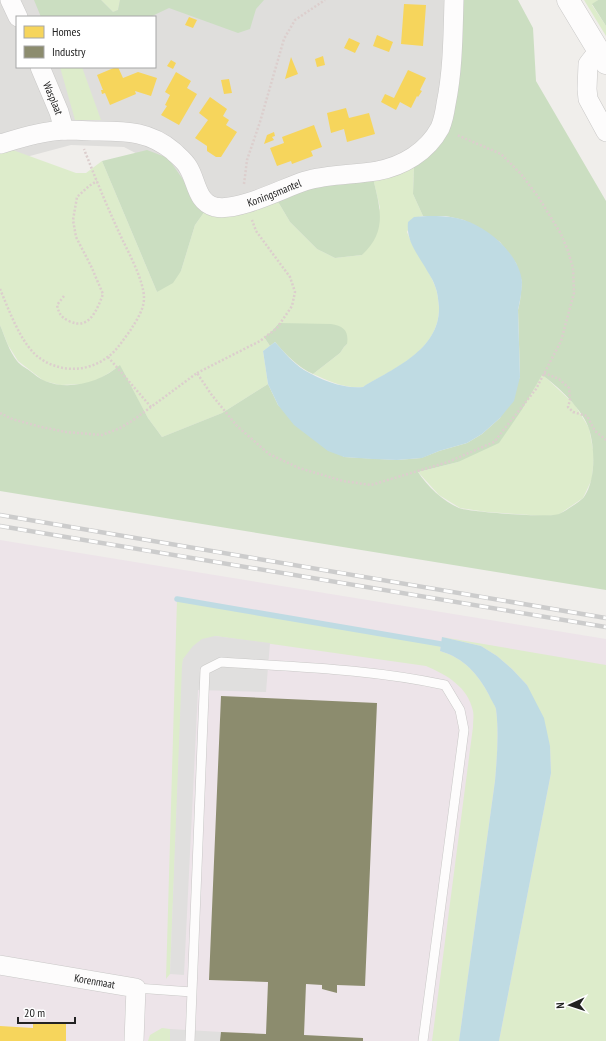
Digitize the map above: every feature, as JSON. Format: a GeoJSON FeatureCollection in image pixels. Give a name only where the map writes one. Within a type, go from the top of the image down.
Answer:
{"type":"FeatureCollection","features":[{"type":"Feature","properties":{"kind":"street"},"geometry":{"type":"LineString","coordinates":[[10,0],[18,16]]}},
{"type":"Feature","properties":{"kind":"street","name":"Koningsmantel"},"geometry":{"type":"LineString","coordinates":[[0,144],[36,135],[70,130],[125,131],[140,134],[164,144],[188,166],[198,193],[207,203],[218,207],[228,207],[246,203],[305,181],[321,177],[377,171],[395,166],[418,154],[429,143],[440,127],[449,92],[453,44],[454,0]]}},
{"type":"Feature","properties":{"kind":"street"},"geometry":{"type":"LineString","coordinates":[[568,0],[602,57],[588,64],[587,89],[588,99],[606,132]]}},
{"type":"Feature","properties":{"kind":"street","name":"Wasplaat"},"geometry":{"type":"LineString","coordinates":[[40,68],[59,112],[70,130]]}},
{"type":"Feature","properties":{"kind":"street","name":"Korenmaat"},"geometry":{"type":"LineString","coordinates":[[0,965],[136,988]]}},
{"type":"Feature","properties":{"kind":"street"},"geometry":{"type":"LineString","coordinates":[[134,1041],[136,988]]}},
{"type":"Feature","properties":{"kind":"lane"},"geometry":{"type":"LineString","coordinates":[[190,1041],[205,670],[221,662],[355,672],[426,680],[445,685],[460,710],[464,730],[423,1041]]}},
{"type":"Feature","properties":{"kind":"lane"},"geometry":{"type":"LineString","coordinates":[[136,988],[192,992]]}},
{"type":"Feature","properties":{"kind":"path"},"geometry":{"type":"LineString","coordinates":[[0,413],[12,419],[41,427],[66,432],[102,435],[120,428],[132,421],[197,373],[260,341],[277,328],[292,306],[295,292],[290,277],[256,231],[246,203],[244,186],[247,160],[260,122],[284,39],[295,20],[325,0]]}},
{"type":"Feature","properties":{"kind":"path"},"geometry":{"type":"LineString","coordinates":[[197,373],[236,426],[269,454],[299,468],[343,481],[371,485],[448,462],[494,442],[536,389],[561,341],[574,293],[573,268],[568,251],[560,234],[539,198],[521,174],[501,154],[440,127]]}},
{"type":"Feature","properties":{"kind":"path"},"geometry":{"type":"LineString","coordinates":[[0,290],[16,325],[30,350],[41,360],[64,369],[78,370],[91,367],[108,357],[118,347],[134,325],[142,309],[144,298],[134,264],[97,182],[70,130]]}},
{"type":"Feature","properties":{"kind":"path"},"geometry":{"type":"LineString","coordinates":[[64,296],[57,305],[59,315],[76,324],[85,323],[97,311],[102,294],[91,266],[76,237],[73,220],[77,197],[89,186],[97,182]]}},
{"type":"Feature","properties":{"kind":"path"},"geometry":{"type":"LineString","coordinates":[[108,357],[151,407]]}},
{"type":"Feature","properties":{"kind":"path"},"geometry":{"type":"LineString","coordinates":[[544,373],[559,379],[569,388],[570,400],[568,407],[573,412],[587,416],[594,430],[606,440]]}},
{"type":"Feature","properties":{"kind":"shaded area"},"geometry":{"type":"Polygon","coordinates":[[[0,0],[460,0],[428,153],[231,221],[164,168],[124,147],[71,145],[0,164],[0,0]]]}},
{"type":"Feature","properties":{"kind":"shaded area"},"geometry":{"type":"Polygon","coordinates":[[[0,540],[606,639],[606,1041],[0,1041],[0,540]]]}},
{"type":"Feature","properties":{"kind":"shaded area"},"geometry":{"type":"Polygon","coordinates":[[[215,636],[270,643],[266,692],[198,690],[184,975],[170,974],[182,666],[183,659],[193,646],[202,639],[215,636]]]}},
{"type":"Feature","properties":{"kind":"shaded area"},"geometry":{"type":"Polygon","coordinates":[[[170,1029],[221,1032],[220,1041],[170,1041],[170,1029]]]}},
{"type":"Feature","properties":{"kind":"green space"},"geometry":{"type":"Polygon","coordinates":[[[34,0],[101,0],[113,12],[118,10],[120,0],[264,0],[256,9],[250,29],[238,33],[169,8],[152,16],[41,16],[34,0]]]}},
{"type":"Feature","properties":{"kind":"green space"},"geometry":{"type":"Polygon","coordinates":[[[101,0],[120,0],[118,10],[113,12],[101,0]]]}},
{"type":"Feature","properties":{"kind":"green space"},"geometry":{"type":"Polygon","coordinates":[[[463,0],[518,0],[533,28],[536,81],[606,201],[606,590],[0,491],[0,325],[9,348],[17,361],[39,378],[54,384],[74,385],[84,383],[104,376],[120,365],[148,418],[162,437],[222,413],[268,384],[278,405],[344,457],[397,460],[421,458],[467,443],[482,434],[500,418],[520,377],[518,310],[522,282],[516,263],[500,242],[464,220],[446,216],[423,216],[413,194],[414,166],[429,156],[451,125],[461,58],[463,0]],[[542,375],[523,408],[499,443],[458,462],[418,472],[431,488],[441,497],[459,508],[509,514],[559,514],[580,501],[584,497],[591,482],[593,454],[589,429],[582,414],[548,379],[542,375]]]}},
{"type":"Feature","properties":{"kind":"green space"},"geometry":{"type":"Polygon","coordinates":[[[584,0],[598,0],[592,5],[606,26],[606,36],[584,0]]]}},
{"type":"Feature","properties":{"kind":"green space"},"geometry":{"type":"Polygon","coordinates":[[[598,0],[606,0],[606,26],[592,4],[598,0]]]}},
{"type":"Feature","properties":{"kind":"green space"},"geometry":{"type":"Polygon","coordinates":[[[60,68],[82,68],[101,120],[75,120],[60,68]]]}},
{"type":"Feature","properties":{"kind":"green space"},"geometry":{"type":"Polygon","coordinates":[[[10,149],[76,173],[86,173],[102,161],[157,292],[181,271],[195,225],[205,211],[277,200],[290,222],[317,249],[335,258],[362,255],[380,208],[373,178],[414,166],[413,194],[423,216],[414,218],[407,232],[413,246],[429,272],[437,291],[439,307],[437,322],[432,335],[424,346],[401,365],[363,387],[350,387],[337,384],[313,374],[340,353],[347,344],[279,323],[264,337],[270,346],[263,351],[268,384],[222,413],[162,437],[148,418],[120,366],[99,379],[86,384],[60,385],[44,381],[18,361],[8,345],[0,325],[0,152],[10,149]]]}},
{"type":"Feature","properties":{"kind":"green space"},"geometry":{"type":"Polygon","coordinates":[[[147,150],[168,158],[205,211],[195,225],[181,271],[173,283],[157,292],[102,161],[147,150]]]}},
{"type":"Feature","properties":{"kind":"green space"},"geometry":{"type":"Polygon","coordinates":[[[373,178],[378,199],[380,219],[379,228],[376,237],[362,255],[335,258],[317,249],[290,222],[277,200],[306,188],[373,178]]]}},
{"type":"Feature","properties":{"kind":"green space"},"geometry":{"type":"Polygon","coordinates":[[[279,323],[336,325],[345,330],[347,344],[340,353],[313,374],[292,360],[275,342],[270,346],[264,337],[279,323]]]}},
{"type":"Feature","properties":{"kind":"green space"},"geometry":{"type":"Polygon","coordinates":[[[542,374],[575,405],[589,428],[594,455],[592,479],[583,498],[558,515],[544,516],[487,512],[460,508],[439,495],[418,472],[458,462],[523,408],[542,374]]]}},
{"type":"Feature","properties":{"kind":"green space"},"geometry":{"type":"Polygon","coordinates":[[[177,599],[441,644],[440,651],[463,662],[485,687],[496,709],[497,718],[498,736],[495,781],[459,1041],[432,1041],[473,727],[473,713],[466,695],[456,683],[442,673],[426,666],[215,636],[183,659],[170,974],[166,979],[177,599]]]}},
{"type":"Feature","properties":{"kind":"green space"},"geometry":{"type":"Polygon","coordinates":[[[442,637],[606,665],[606,1041],[499,1041],[551,773],[550,746],[527,685],[512,669],[497,656],[481,646],[442,637]]]}},
{"type":"Feature","properties":{"kind":"green space"},"geometry":{"type":"Polygon","coordinates":[[[162,1028],[170,1029],[170,1041],[148,1041],[150,1035],[162,1028]]]}},
{"type":"Feature","properties":{"kind":"water"},"geometry":{"type":"Polygon","coordinates":[[[427,216],[455,218],[474,224],[493,236],[502,244],[516,262],[522,282],[518,310],[520,377],[514,401],[500,418],[482,434],[467,443],[439,451],[422,458],[397,460],[344,457],[328,451],[294,425],[278,405],[268,384],[263,351],[275,342],[292,361],[304,370],[332,383],[348,387],[363,387],[401,365],[413,356],[424,346],[432,335],[437,322],[439,307],[434,283],[415,251],[410,240],[408,228],[408,222],[414,217],[427,216]]]}},
{"type":"Feature","properties":{"kind":"water"},"geometry":{"type":"Polygon","coordinates":[[[442,637],[481,646],[497,656],[512,669],[527,685],[544,718],[550,746],[551,773],[499,1041],[459,1041],[495,781],[498,736],[496,709],[485,687],[475,674],[463,662],[440,651],[442,637]]]}},
{"type":"Feature","properties":{"kind":"building: Homes"},"geometry":{"type":"Polygon","coordinates":[[[404,4],[426,5],[423,46],[401,44],[404,4]]]}},
{"type":"Feature","properties":{"kind":"building: Homes"},"geometry":{"type":"Polygon","coordinates":[[[189,17],[197,20],[193,28],[185,25],[189,17]]]}},
{"type":"Feature","properties":{"kind":"building: Homes"},"geometry":{"type":"Polygon","coordinates":[[[377,35],[393,42],[389,52],[373,46],[377,35]]]}},
{"type":"Feature","properties":{"kind":"building: Homes"},"geometry":{"type":"Polygon","coordinates":[[[349,38],[360,43],[355,53],[344,48],[349,38]]]}},
{"type":"Feature","properties":{"kind":"building: Homes"},"geometry":{"type":"Polygon","coordinates":[[[323,56],[325,65],[317,67],[315,59],[323,56]]]}},
{"type":"Feature","properties":{"kind":"building: Homes"},"geometry":{"type":"Polygon","coordinates":[[[291,57],[298,74],[285,79],[291,57]]]}},
{"type":"Feature","properties":{"kind":"building: Homes"},"geometry":{"type":"Polygon","coordinates":[[[171,60],[176,63],[173,69],[167,66],[171,60]]]}},
{"type":"Feature","properties":{"kind":"building: Homes"},"geometry":{"type":"Polygon","coordinates":[[[114,68],[118,68],[123,78],[138,72],[157,78],[151,96],[135,91],[136,94],[110,105],[105,93],[102,94],[101,90],[103,90],[97,75],[114,68]]]}},
{"type":"Feature","properties":{"kind":"building: Homes"},"geometry":{"type":"Polygon","coordinates":[[[408,70],[426,78],[420,90],[422,91],[418,97],[417,96],[411,108],[400,102],[396,110],[381,102],[385,94],[394,98],[408,70]]]}},
{"type":"Feature","properties":{"kind":"building: Homes"},"geometry":{"type":"Polygon","coordinates":[[[176,72],[191,81],[187,88],[197,94],[179,125],[161,115],[167,106],[165,105],[170,95],[165,92],[176,72]]]}},
{"type":"Feature","properties":{"kind":"building: Homes"},"geometry":{"type":"Polygon","coordinates":[[[229,79],[232,93],[224,94],[221,80],[229,79]]]}},
{"type":"Feature","properties":{"kind":"building: Homes"},"geometry":{"type":"Polygon","coordinates":[[[210,97],[227,109],[223,116],[229,120],[226,125],[237,132],[221,157],[216,157],[207,151],[207,146],[195,138],[208,120],[199,113],[210,97]]]}},
{"type":"Feature","properties":{"kind":"building: Homes"},"geometry":{"type":"Polygon","coordinates":[[[346,108],[349,118],[369,113],[375,134],[347,142],[344,129],[331,133],[327,113],[346,108]]]}},
{"type":"Feature","properties":{"kind":"building: Homes"},"geometry":{"type":"Polygon","coordinates":[[[314,125],[322,147],[311,151],[313,156],[292,164],[291,161],[277,166],[270,148],[284,143],[282,137],[314,125]]]}},
{"type":"Feature","properties":{"kind":"building: Homes"},"geometry":{"type":"Polygon","coordinates":[[[274,132],[275,136],[272,137],[274,140],[264,144],[267,135],[274,132]]]}},
{"type":"Feature","properties":{"kind":"building: Homes"},"geometry":{"type":"Polygon","coordinates":[[[33,1023],[66,1024],[66,1041],[0,1041],[0,1026],[33,1028],[33,1023]]]}},
{"type":"Feature","properties":{"kind":"building: Industry"},"geometry":{"type":"Polygon","coordinates":[[[221,696],[377,703],[365,986],[337,985],[337,993],[322,989],[322,985],[306,984],[304,1035],[363,1038],[363,1041],[220,1041],[221,1032],[266,1034],[268,982],[209,980],[221,696]]]}},
{"type":"Feature","properties":{"kind":"waterway"},"geometry":{"type":"LineString","coordinates":[[177,599],[441,644]]}},
{"type":"Feature","properties":{"kind":"railway"},"geometry":{"type":"LineString","coordinates":[[0,515],[606,618]]}},
{"type":"Feature","properties":{"kind":"railway"},"geometry":{"type":"LineString","coordinates":[[0,526],[606,627]]}}]}
